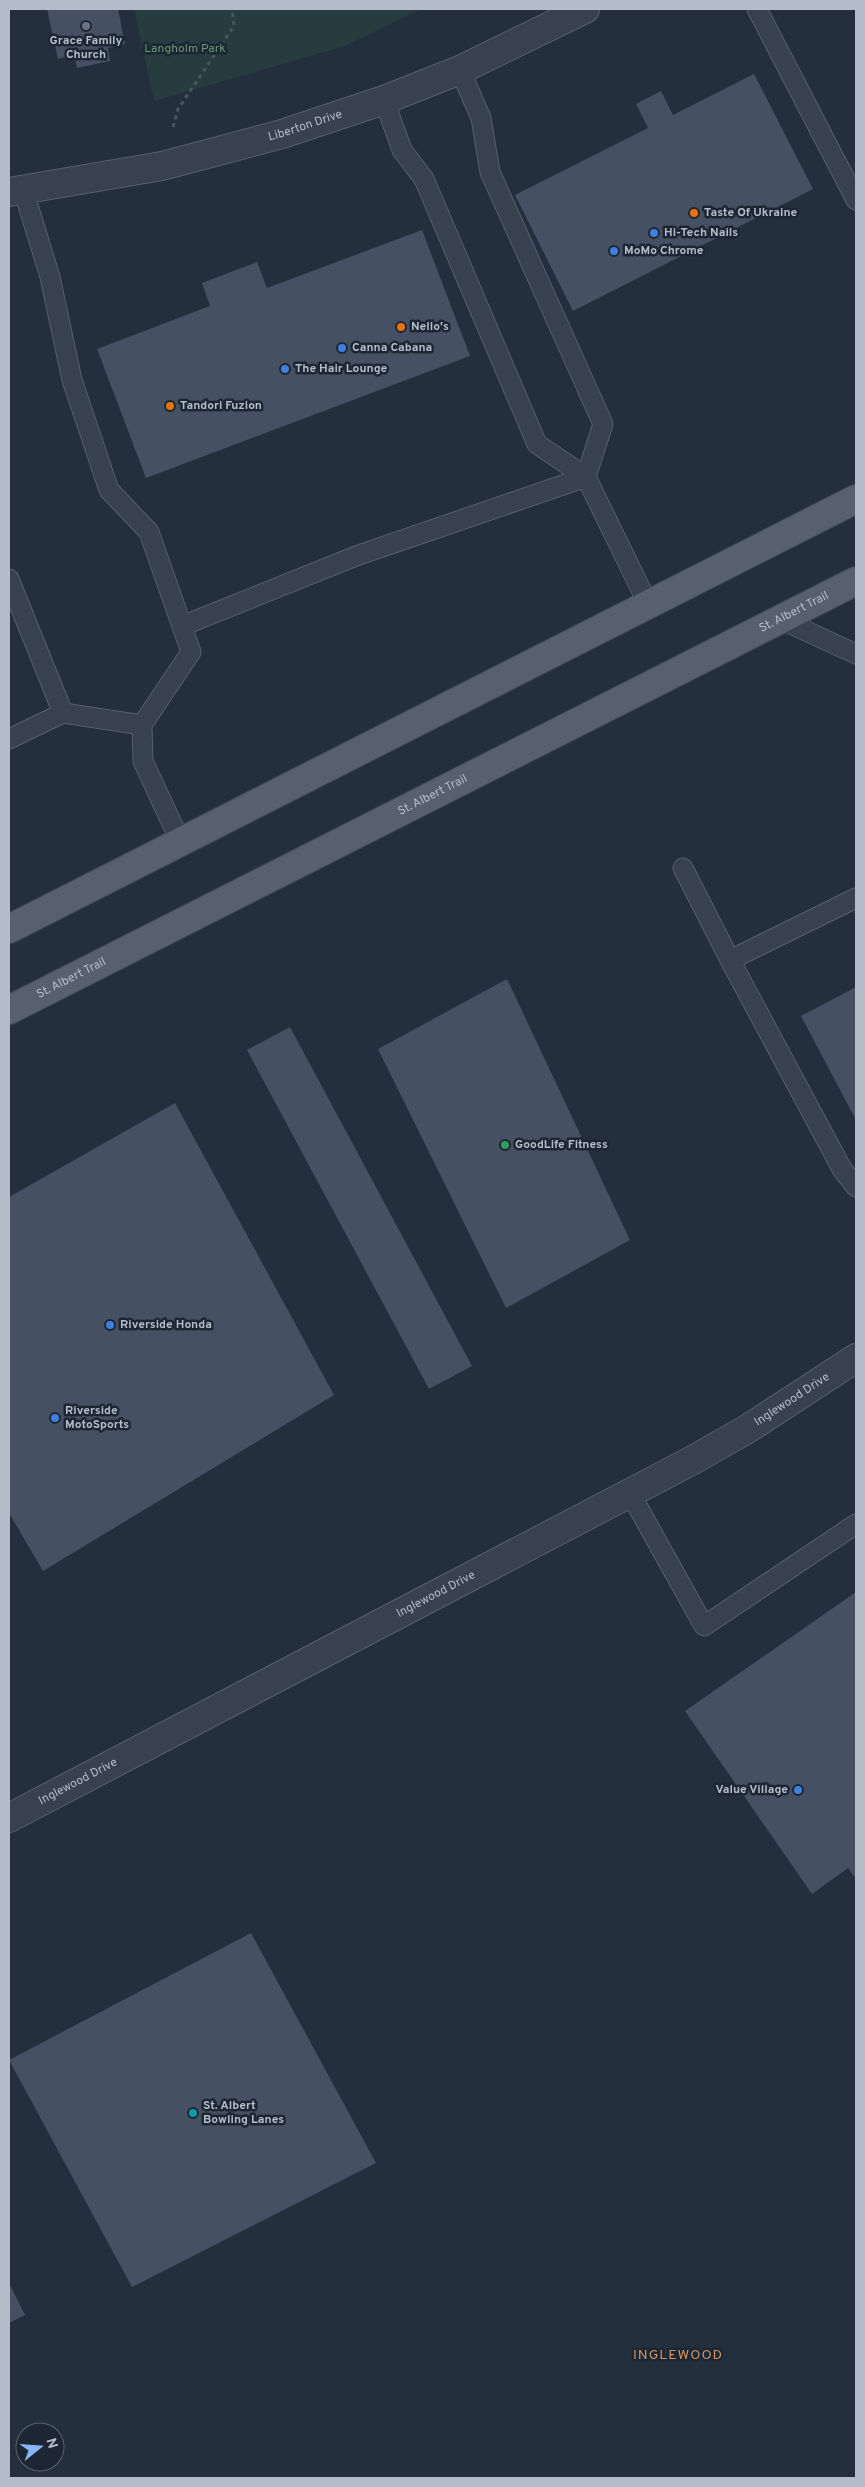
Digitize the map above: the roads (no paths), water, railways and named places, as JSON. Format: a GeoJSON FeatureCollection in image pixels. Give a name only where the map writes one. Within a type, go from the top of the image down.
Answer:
{"type":"FeatureCollection","features":[{"type":"Feature","properties":{"kind":"main road"},"geometry":{"type":"LineString","coordinates":[[9,929],[856,499]]}},
{"type":"Feature","properties":{"kind":"main road","name":"St. Albert Trail"},"geometry":{"type":"LineString","coordinates":[[9,1010],[856,581]]}},
{"type":"Feature","properties":{"kind":"street","name":"Liberton Drive"},"geometry":{"type":"LineString","coordinates":[[16,191],[162,166],[282,134],[384,100],[460,70],[585,9]]}},
{"type":"Feature","properties":{"kind":"street","name":"Inglewood Drive"},"geometry":{"type":"LineString","coordinates":[[9,1818],[630,1493],[749,1428],[856,1358]]}},
{"type":"Feature","properties":{"kind":"lane"},"geometry":{"type":"LineString","coordinates":[[757,9],[856,200]]}},
{"type":"Feature","properties":{"kind":"lane"},"geometry":{"type":"LineString","coordinates":[[460,70],[481,118],[490,172],[603,424],[586,477]]}},
{"type":"Feature","properties":{"kind":"lane"},"geometry":{"type":"LineString","coordinates":[[384,100],[402,150],[424,180],[536,444],[586,477],[648,604]]}},
{"type":"Feature","properties":{"kind":"lane"},"geometry":{"type":"LineString","coordinates":[[16,191],[50,277],[72,380],[109,490],[149,532],[191,652],[142,725],[144,761],[180,841]]}},
{"type":"Feature","properties":{"kind":"lane"},"geometry":{"type":"LineString","coordinates":[[182,626],[356,556],[586,477]]}},
{"type":"Feature","properties":{"kind":"lane"},"geometry":{"type":"LineString","coordinates":[[9,580],[63,713]]}},
{"type":"Feature","properties":{"kind":"lane"},"geometry":{"type":"LineString","coordinates":[[780,619],[856,654]]}},
{"type":"Feature","properties":{"kind":"lane"},"geometry":{"type":"LineString","coordinates":[[9,739],[63,713],[142,725]]}},
{"type":"Feature","properties":{"kind":"lane"},"geometry":{"type":"LineString","coordinates":[[683,868],[842,1169],[856,1187]]}},
{"type":"Feature","properties":{"kind":"lane"},"geometry":{"type":"LineString","coordinates":[[730,960],[856,898]]}},
{"type":"Feature","properties":{"kind":"lane"},"geometry":{"type":"LineString","coordinates":[[630,1493],[704,1626],[856,1524]]}},
{"type":"Feature","properties":{"kind":"place","name":"Grace Family Church"},"geometry":{"type":"Point","coordinates":[86,26]}},
{"type":"Feature","properties":{"kind":"place","name":"Taste Of Ukraine"},"geometry":{"type":"Point","coordinates":[694,213]}},
{"type":"Feature","properties":{"kind":"place","name":"Hi-Tech Nails"},"geometry":{"type":"Point","coordinates":[654,233]}},
{"type":"Feature","properties":{"kind":"place","name":"MoMo Chrome"},"geometry":{"type":"Point","coordinates":[614,251]}},
{"type":"Feature","properties":{"kind":"place","name":"Nello's"},"geometry":{"type":"Point","coordinates":[401,327]}},
{"type":"Feature","properties":{"kind":"place","name":"Canna Cabana"},"geometry":{"type":"Point","coordinates":[342,348]}},
{"type":"Feature","properties":{"kind":"place","name":"The Hair Lounge"},"geometry":{"type":"Point","coordinates":[285,369]}},
{"type":"Feature","properties":{"kind":"place","name":"Tandori Fuzion"},"geometry":{"type":"Point","coordinates":[170,406]}},
{"type":"Feature","properties":{"kind":"place","name":"GoodLife Fitness"},"geometry":{"type":"Point","coordinates":[505,1145]}},
{"type":"Feature","properties":{"kind":"place","name":"Riverside Honda"},"geometry":{"type":"Point","coordinates":[110,1325]}},
{"type":"Feature","properties":{"kind":"place","name":"Riverside MotoSports"},"geometry":{"type":"Point","coordinates":[55,1418]}},
{"type":"Feature","properties":{"kind":"place","name":"Value Village"},"geometry":{"type":"Point","coordinates":[798,1790]}},
{"type":"Feature","properties":{"kind":"place","name":"St. Albert Bowling Lanes"},"geometry":{"type":"Point","coordinates":[193,2113]}},
{"type":"Feature","properties":{"kind":"district","name":"INGLEWOOD"},"geometry":{"type":"Point","coordinates":[678,2355]}},
{"type":"Feature","properties":{"kind":"park label","name":"Langholm Park"},"geometry":{"type":"Point","coordinates":[185,49]}}]}
